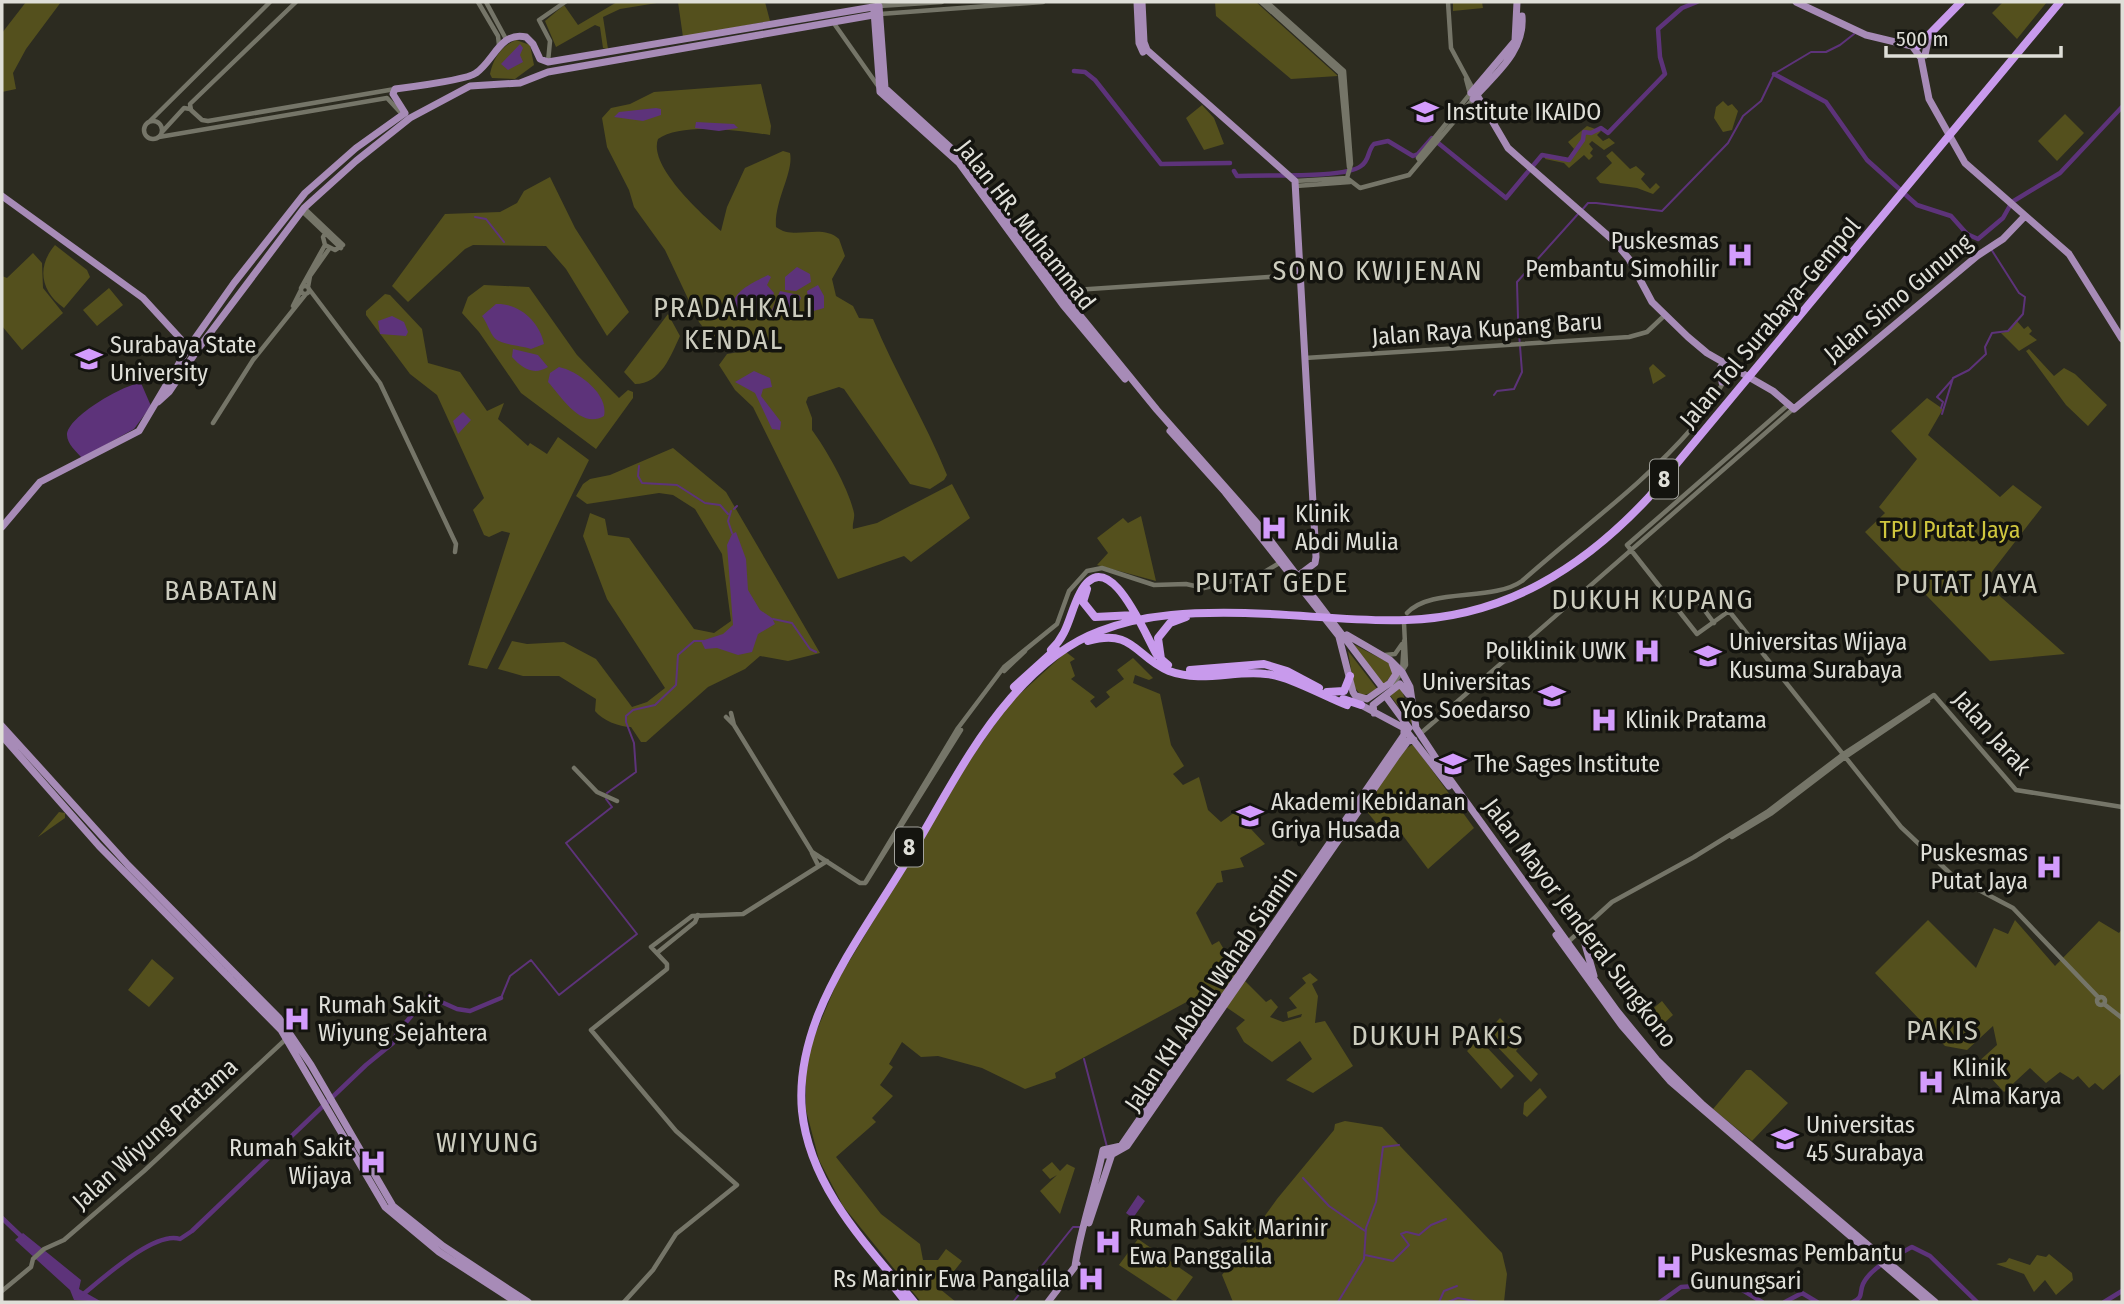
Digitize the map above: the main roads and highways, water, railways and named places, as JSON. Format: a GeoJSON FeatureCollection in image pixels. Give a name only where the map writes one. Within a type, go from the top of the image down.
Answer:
{"type":"FeatureCollection","features":[{"type":"Feature","properties":{"kind":"highway"},"geometry":{"type":"LineString","coordinates":[[1911,43],[1926,35],[1958,2]]}},
{"type":"Feature","properties":{"kind":"highway","name":"Jalan Tol Surabaya–Gempol"},"geometry":{"type":"LineString","coordinates":[[1955,126],[2054,2]]}},
{"type":"Feature","properties":{"kind":"highway","name":"Jalan Tol Surabaya–Gempol"},"geometry":{"type":"LineString","coordinates":[[906,1302],[835,1210],[809,1161],[797,1103],[802,1052],[828,982],[969,749],[1011,690],[1039,662],[1090,630],[1131,610],[1223,608],[1407,620],[1471,613],[1527,592],[1579,561],[1649,497],[1946,136],[2060,2]]}},
{"type":"Feature","properties":{"kind":"highway"},"geometry":{"type":"LineString","coordinates":[[1039,662],[1062,639],[1079,595],[1089,583],[1103,579],[1113,582],[1161,662]]}},
{"type":"Feature","properties":{"kind":"highway"},"geometry":{"type":"LineString","coordinates":[[1107,583],[1116,589],[1131,610],[1095,617],[1086,609],[1084,597],[1092,584],[1107,583]]}},
{"type":"Feature","properties":{"kind":"highway"},"geometry":{"type":"LineString","coordinates":[[1161,662],[1158,638],[1165,626],[1175,620],[1209,612]]}},
{"type":"Feature","properties":{"kind":"highway","name":"Jalan Tol Surabaya–Gempol"},"geometry":{"type":"LineString","coordinates":[[914,1302],[842,1213],[814,1159],[802,1110],[805,1058],[817,1018],[838,975],[970,756],[1009,700],[1054,658],[1082,639],[1114,626],[1161,615],[1209,612],[1317,614]]}},
{"type":"Feature","properties":{"kind":"highway"},"geometry":{"type":"LineString","coordinates":[[1054,658],[1086,641],[1116,637],[1133,644],[1177,673],[1224,678],[1268,671],[1276,666],[1354,706]]}},
{"type":"Feature","properties":{"kind":"highway"},"geometry":{"type":"LineString","coordinates":[[1268,671],[1354,706]]}},
{"type":"Feature","properties":{"kind":"highway"},"geometry":{"type":"LineString","coordinates":[[1327,692],[1344,691],[1350,676]]}},
{"type":"Feature","properties":{"kind":"main road"},"geometry":{"type":"LineString","coordinates":[[1137,2],[1142,50],[1289,179],[1304,358],[1316,561],[1298,574]]}},
{"type":"Feature","properties":{"kind":"main road"},"geometry":{"type":"LineString","coordinates":[[1142,2],[1145,46],[1182,84]]}},
{"type":"Feature","properties":{"kind":"main road"},"geometry":{"type":"LineString","coordinates":[[1519,2],[1523,29],[1518,47],[1473,95],[1503,142],[1616,248],[1630,265],[1645,300],[1687,339],[1731,370],[1721,382]]}},
{"type":"Feature","properties":{"kind":"main road"},"geometry":{"type":"LineString","coordinates":[[1796,2],[1866,35],[1911,43],[1921,58],[1929,99],[1965,163],[2078,260],[2120,334]]}},
{"type":"Feature","properties":{"kind":"main road"},"geometry":{"type":"LineString","coordinates":[[1807,2],[1870,32],[1911,43],[1925,55]]}},
{"type":"Feature","properties":{"kind":"main road"},"geometry":{"type":"LineString","coordinates":[[770,29],[833,22],[877,8]]}},
{"type":"Feature","properties":{"kind":"main road"},"geometry":{"type":"LineString","coordinates":[[543,60],[641,51],[752,33],[877,8]]}},
{"type":"Feature","properties":{"kind":"main road","name":"Jalan HR. Muhammad"},"geometry":{"type":"LineString","coordinates":[[877,8],[878,86],[884,96],[939,142]]}},
{"type":"Feature","properties":{"kind":"main road","name":"Jalan HR. Muhammad"},"geometry":{"type":"LineString","coordinates":[[877,8],[885,88],[959,163],[1131,382]]}},
{"type":"Feature","properties":{"kind":"main road"},"geometry":{"type":"LineString","coordinates":[[1926,35],[1925,55],[1935,101],[1981,177]]}},
{"type":"Feature","properties":{"kind":"main road"},"geometry":{"type":"LineString","coordinates":[[2,527],[33,486],[139,431],[234,283],[323,188],[402,119],[406,112],[393,94],[395,89],[470,77],[487,64],[506,39],[526,37],[543,60]]}},
{"type":"Feature","properties":{"kind":"main road"},"geometry":{"type":"LineString","coordinates":[[270,247],[317,182],[356,148],[402,119],[470,86],[510,84],[641,51]]}},
{"type":"Feature","properties":{"kind":"main road"},"geometry":{"type":"LineString","coordinates":[[510,84],[534,73],[543,60]]}},
{"type":"Feature","properties":{"kind":"main road"},"geometry":{"type":"LineString","coordinates":[[564,60],[562,64],[566,68]]}},
{"type":"Feature","properties":{"kind":"main road"},"geometry":{"type":"LineString","coordinates":[[487,64],[487,75],[495,83]]}},
{"type":"Feature","properties":{"kind":"main road"},"geometry":{"type":"LineString","coordinates":[[317,182],[323,188]]}},
{"type":"Feature","properties":{"kind":"main road"},"geometry":{"type":"LineString","coordinates":[[2,196],[143,298],[191,349]]}},
{"type":"Feature","properties":{"kind":"main road"},"geometry":{"type":"LineString","coordinates":[[2013,202],[2024,217],[2069,254],[2120,334]]}},
{"type":"Feature","properties":{"kind":"main road","name":"Jalan Simo Gunung"},"geometry":{"type":"LineString","coordinates":[[1731,370],[1755,381],[1791,407],[1977,256],[2003,239],[2024,217]]}},
{"type":"Feature","properties":{"kind":"main road","name":"Jalan HR. Muhammad"},"geometry":{"type":"LineString","coordinates":[[1035,263],[1131,382]]}},
{"type":"Feature","properties":{"kind":"main road"},"geometry":{"type":"LineString","coordinates":[[1131,382],[1298,574],[1381,688]]}},
{"type":"Feature","properties":{"kind":"main road"},"geometry":{"type":"LineString","coordinates":[[1227,490],[1341,635],[1378,652],[1390,660],[1404,677],[1417,737]]}},
{"type":"Feature","properties":{"kind":"main road"},"geometry":{"type":"LineString","coordinates":[[1341,635],[1354,706],[1375,712],[1404,728],[1417,737],[1432,759]]}},
{"type":"Feature","properties":{"kind":"main road"},"geometry":{"type":"LineString","coordinates":[[1353,689],[1364,700],[1382,690],[1395,676],[1390,660]]}},
{"type":"Feature","properties":{"kind":"main road"},"geometry":{"type":"LineString","coordinates":[[1375,712],[1372,706],[1398,685],[1403,684],[1411,700]]}},
{"type":"Feature","properties":{"kind":"main road"},"geometry":{"type":"LineString","coordinates":[[1388,697],[1432,759]]}},
{"type":"Feature","properties":{"kind":"main road"},"geometry":{"type":"LineString","coordinates":[[2,726],[142,886],[185,922],[189,931],[240,988],[265,1009]]}},
{"type":"Feature","properties":{"kind":"main road","name":"Jalan KH Abdul Wahab Siamin"},"geometry":{"type":"LineString","coordinates":[[1107,1153],[1121,1146],[1160,1093],[1400,745],[1404,728]]}},
{"type":"Feature","properties":{"kind":"main road"},"geometry":{"type":"LineString","coordinates":[[2,736],[75,819],[189,931],[290,1037],[385,1196],[441,1249],[516,1302]]}},
{"type":"Feature","properties":{"kind":"main road","name":"Jalan KH Abdul Wahab Siamin"},"geometry":{"type":"LineString","coordinates":[[1400,745],[1417,737]]}},
{"type":"Feature","properties":{"kind":"main road","name":"Jalan Mayor Jenderal Sungkono"},"geometry":{"type":"LineString","coordinates":[[1432,759],[1648,1058],[1702,1107]]}},
{"type":"Feature","properties":{"kind":"main road"},"geometry":{"type":"LineString","coordinates":[[58,799],[58,810]]}},
{"type":"Feature","properties":{"kind":"main road"},"geometry":{"type":"LineString","coordinates":[[66,819],[75,819]]}},
{"type":"Feature","properties":{"kind":"main road"},"geometry":{"type":"LineString","coordinates":[[1581,929],[1594,978]]}},
{"type":"Feature","properties":{"kind":"main road","name":"Jalan Mayor Jenderal Sungkono"},"geometry":{"type":"LineString","coordinates":[[1566,944],[1657,1060],[1702,1107]]}},
{"type":"Feature","properties":{"kind":"main road"},"geometry":{"type":"LineString","coordinates":[[1702,1107],[1927,1302]]}},
{"type":"Feature","properties":{"kind":"main road"},"geometry":{"type":"LineString","coordinates":[[1075,1266],[1087,1211],[1107,1153]]}},
{"type":"Feature","properties":{"kind":"main road"},"geometry":{"type":"LineString","coordinates":[[1048,1302],[1075,1266],[1107,1153]]}},
{"type":"Feature","properties":{"kind":"main road"},"geometry":{"type":"LineString","coordinates":[[1889,1267],[1936,1302]]}},
{"type":"Feature","properties":{"kind":"main road"},"geometry":{"type":"LineString","coordinates":[[485,1279],[528,1302]]}},
{"type":"Feature","properties":{"kind":"waterway"},"geometry":{"type":"LineString","coordinates":[[1234,171],[1237,176],[1338,173],[1361,166],[1374,144],[1388,141],[1413,156],[1432,138],[1506,198],[1542,155],[1569,160],[1583,140],[1584,132],[1591,133],[1601,128],[1608,133],[1665,74],[1660,57],[1658,29],[1682,8],[1697,2]]}},
{"type":"Feature","properties":{"kind":"waterway"},"geometry":{"type":"LineString","coordinates":[[1582,210],[1588,203],[1596,203],[1662,211],[1728,143],[1743,116],[1761,101],[1774,74],[1811,52],[1826,52],[1854,34]]}},
{"type":"Feature","properties":{"kind":"waterway"},"geometry":{"type":"LineString","coordinates":[[1074,71],[1085,72],[1095,80],[1161,164],[1230,163]]}},
{"type":"Feature","properties":{"kind":"waterway"},"geometry":{"type":"LineString","coordinates":[[1774,74],[1826,102],[1867,160],[1917,205],[1951,216],[1967,234],[1978,239],[2003,218],[2012,202],[2060,173],[2122,107]]}},
{"type":"Feature","properties":{"kind":"waterway"},"geometry":{"type":"LineString","coordinates":[[1518,318],[1517,282],[1578,214]]}},
{"type":"Feature","properties":{"kind":"waterway"},"geometry":{"type":"LineString","coordinates":[[475,217],[486,219],[504,242]]}},
{"type":"Feature","properties":{"kind":"waterway"},"geometry":{"type":"LineString","coordinates":[[1942,414],[1953,378],[1969,370],[1986,354],[1985,347],[1992,333],[2008,331],[2023,314],[2025,297],[2019,293],[1991,249]]}},
{"type":"Feature","properties":{"kind":"waterway"},"geometry":{"type":"LineString","coordinates":[[1494,395],[1497,391],[1514,389],[1522,372],[1518,320]]}},
{"type":"Feature","properties":{"kind":"waterway"},"geometry":{"type":"LineString","coordinates":[[1941,408],[1943,402],[1937,397],[1952,380]]}},
{"type":"Feature","properties":{"kind":"waterway"},"geometry":{"type":"LineString","coordinates":[[639,466],[638,476],[642,483],[677,485],[705,503],[720,505],[728,514]]}},
{"type":"Feature","properties":{"kind":"waterway"},"geometry":{"type":"LineString","coordinates":[[734,509],[737,506]]}},
{"type":"Feature","properties":{"kind":"waterway"},"geometry":{"type":"LineString","coordinates":[[731,511],[728,521],[732,533]]}},
{"type":"Feature","properties":{"kind":"waterway"},"geometry":{"type":"LineString","coordinates":[[773,619],[792,623],[810,649],[816,652]]}},
{"type":"Feature","properties":{"kind":"waterway"},"geometry":{"type":"LineString","coordinates":[[607,793],[636,772],[634,743],[626,716],[633,710],[655,705],[676,685],[678,655],[694,641],[703,641]]}},
{"type":"Feature","properties":{"kind":"waterway"},"geometry":{"type":"LineString","coordinates":[[501,998],[510,976],[531,960],[559,995],[637,934],[566,843],[612,807],[606,799]]}},
{"type":"Feature","properties":{"kind":"waterway"},"geometry":{"type":"LineString","coordinates":[[81,1296],[143,1249],[169,1238],[180,1239],[192,1231],[366,1065],[393,1043],[397,1033],[428,996],[457,1009],[470,1011],[501,998]]}},
{"type":"Feature","properties":{"kind":"waterway"},"geometry":{"type":"LineString","coordinates":[[1084,1059],[1107,1147]]}},
{"type":"Feature","properties":{"kind":"waterway"},"geometry":{"type":"LineString","coordinates":[[1338,1302],[1364,1259],[1366,1228],[1376,1202],[1383,1147],[1399,1145]]}},
{"type":"Feature","properties":{"kind":"waterway"},"geometry":{"type":"LineString","coordinates":[[1303,1178],[1329,1206],[1365,1231]]}},
{"type":"Feature","properties":{"kind":"waterway"},"geometry":{"type":"LineString","coordinates":[[2,1218],[24,1239]]}},
{"type":"Feature","properties":{"kind":"waterway"},"geometry":{"type":"LineString","coordinates":[[1407,1232],[1419,1235],[1431,1225],[1446,1219]]}},
{"type":"Feature","properties":{"kind":"waterway"},"geometry":{"type":"LineString","coordinates":[[1013,1302],[1073,1227],[1081,1227]]}},
{"type":"Feature","properties":{"kind":"waterway"},"geometry":{"type":"LineString","coordinates":[[1365,1255],[1393,1261],[1409,1245],[1401,1234],[1406,1232]]}},
{"type":"Feature","properties":{"kind":"waterway"},"geometry":{"type":"LineString","coordinates":[[1853,1302],[1860,1296],[1863,1284],[1872,1272],[1912,1247],[1930,1256],[1977,1302]]}},
{"type":"Feature","properties":{"kind":"waterway"},"geometry":{"type":"LineString","coordinates":[[1660,1302],[1681,1287],[1726,1284],[1736,1286],[1762,1302]]}},
{"type":"Feature","properties":{"kind":"waterway"},"geometry":{"type":"LineString","coordinates":[[1439,1302],[1444,1291],[1457,1286]]}},
{"type":"Feature","properties":{"kind":"waterway"},"geometry":{"type":"LineString","coordinates":[[2104,1302],[2122,1291]]}},
{"type":"Feature","properties":{"kind":"waterway"},"geometry":{"type":"LineString","coordinates":[[1785,1302],[1802,1293],[1817,1302]]}},
{"type":"Feature","properties":{"kind":"waterway"},"geometry":{"type":"LineString","coordinates":[[1448,1302],[1458,1298],[1479,1302]]}},
{"type":"Feature","properties":{"kind":"place","name":"Institute IKAIDO"},"geometry":{"type":"Point","coordinates":[1425,112]}},
{"type":"Feature","properties":{"kind":"place","name":"Puskesmas Pembantu Simohilir"},"geometry":{"type":"Point","coordinates":[1740,255]}},
{"type":"Feature","properties":{"kind":"place","name":"Surabaya State University"},"geometry":{"type":"Point","coordinates":[89,359]}},
{"type":"Feature","properties":{"kind":"place","name":"Klinik Abdi Mulia"},"geometry":{"type":"Point","coordinates":[1274,528]}},
{"type":"Feature","properties":{"kind":"place","name":"Poliklinik UWK"},"geometry":{"type":"Point","coordinates":[1647,651]}},
{"type":"Feature","properties":{"kind":"place","name":"Universitas Wijaya Kusuma Surabaya"},"geometry":{"type":"Point","coordinates":[1708,656]}},
{"type":"Feature","properties":{"kind":"place","name":"Universitas Yos Soedarso"},"geometry":{"type":"Point","coordinates":[1552,696]}},
{"type":"Feature","properties":{"kind":"place","name":"Klinik Pratama"},"geometry":{"type":"Point","coordinates":[1604,720]}},
{"type":"Feature","properties":{"kind":"place","name":"The Sages Institute"},"geometry":{"type":"Point","coordinates":[1453,764]}},
{"type":"Feature","properties":{"kind":"place","name":"Akademi Kebidanan Griya Husada"},"geometry":{"type":"Point","coordinates":[1250,816]}},
{"type":"Feature","properties":{"kind":"place","name":"Puskesmas Putat Jaya"},"geometry":{"type":"Point","coordinates":[2049,867]}},
{"type":"Feature","properties":{"kind":"place","name":"Rumah Sakit Wiyung Sejahtera"},"geometry":{"type":"Point","coordinates":[297,1019]}},
{"type":"Feature","properties":{"kind":"place","name":"Klinik Alma Karya"},"geometry":{"type":"Point","coordinates":[1931,1082]}},
{"type":"Feature","properties":{"kind":"place","name":"Universitas 45 Surabaya"},"geometry":{"type":"Point","coordinates":[1785,1139]}},
{"type":"Feature","properties":{"kind":"place","name":"Rumah Sakit Wijaya"},"geometry":{"type":"Point","coordinates":[373,1162]}},
{"type":"Feature","properties":{"kind":"place","name":"Rumah Sakit Marinir Ewa Panggalila"},"geometry":{"type":"Point","coordinates":[1108,1242]}},
{"type":"Feature","properties":{"kind":"place","name":"Puskesmas Pembantu Gunungsari"},"geometry":{"type":"Point","coordinates":[1669,1267]}},
{"type":"Feature","properties":{"kind":"place","name":"Rs Marinir Ewa Pangalila"},"geometry":{"type":"Point","coordinates":[1091,1279]}},
{"type":"Feature","properties":{"kind":"district","name":"SONO KWIJENAN"},"geometry":{"type":"Point","coordinates":[1378,270]}},
{"type":"Feature","properties":{"kind":"district","name":"PRADAHKALI KENDAL"},"geometry":{"type":"Point","coordinates":[734,323]}},
{"type":"Feature","properties":{"kind":"district","name":"PUTAT GEDE"},"geometry":{"type":"Point","coordinates":[1272,582]}},
{"type":"Feature","properties":{"kind":"district","name":"PUTAT JAYA"},"geometry":{"type":"Point","coordinates":[1967,583]}},
{"type":"Feature","properties":{"kind":"district","name":"BABATAN"},"geometry":{"type":"Point","coordinates":[222,590]}},
{"type":"Feature","properties":{"kind":"district","name":"DUKUH KUPANG"},"geometry":{"type":"Point","coordinates":[1653,599]}},
{"type":"Feature","properties":{"kind":"district","name":"PAKIS"},"geometry":{"type":"Point","coordinates":[1943,1030]}},
{"type":"Feature","properties":{"kind":"district","name":"DUKUH PAKIS"},"geometry":{"type":"Point","coordinates":[1438,1035]}},
{"type":"Feature","properties":{"kind":"district","name":"WIYUNG"},"geometry":{"type":"Point","coordinates":[488,1142]}},
{"type":"Feature","properties":{"kind":"park label","name":"TPU Putat Jaya"},"geometry":{"type":"Point","coordinates":[1950,530]}}]}
